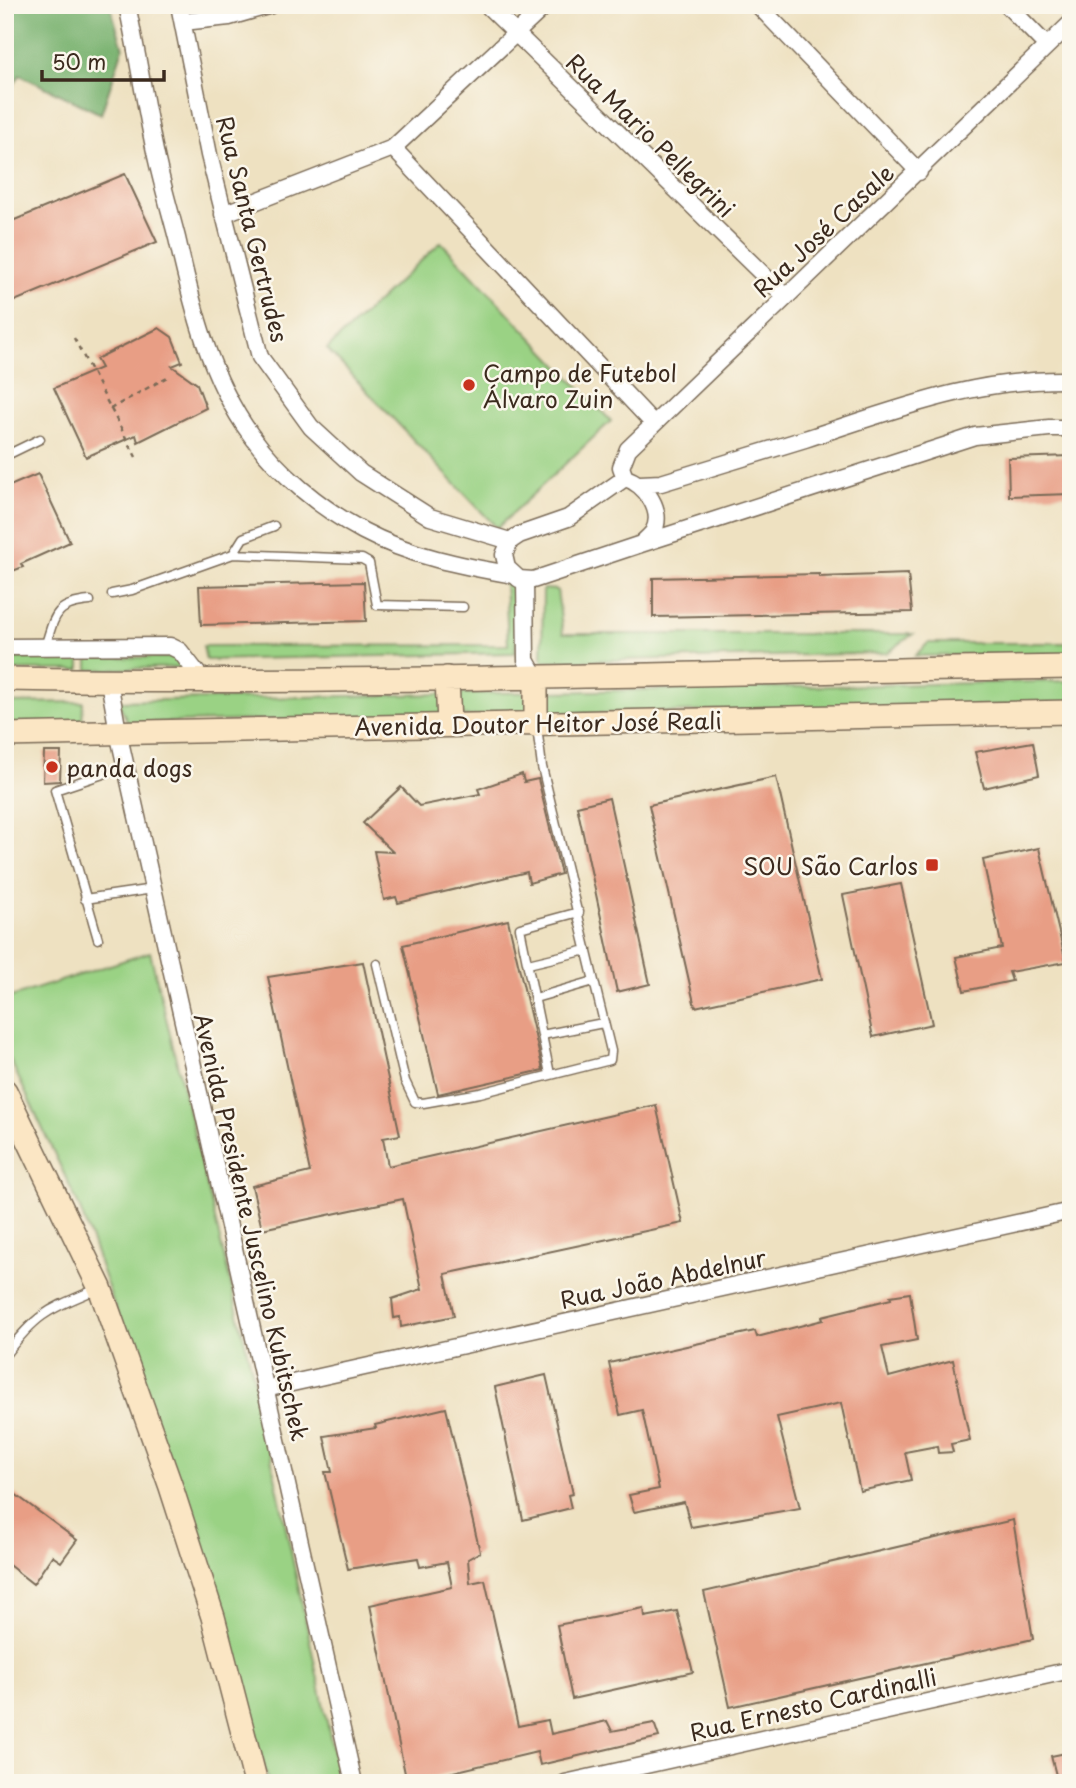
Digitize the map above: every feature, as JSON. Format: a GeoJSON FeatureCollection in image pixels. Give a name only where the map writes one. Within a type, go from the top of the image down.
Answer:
{"type":"FeatureCollection","features":[{"type":"Feature","properties":{"kind":"main road","name":"Avenida Doutor Heitor José Reali"},"geometry":{"type":"LineString","coordinates":[[5,679],[109,681],[201,678],[536,678],[1071,667]]}},
{"type":"Feature","properties":{"kind":"main road"},"geometry":{"type":"LineString","coordinates":[[447,678],[449,724]]}},
{"type":"Feature","properties":{"kind":"main road"},"geometry":{"type":"LineString","coordinates":[[536,678],[536,725]]}},
{"type":"Feature","properties":{"kind":"main road","name":"Avenida Doutor Heitor José Reali"},"geometry":{"type":"LineString","coordinates":[[5,735],[1071,712]]}},
{"type":"Feature","properties":{"kind":"main road"},"geometry":{"type":"LineString","coordinates":[[5,1091],[100,1288],[171,1487],[213,1617],[256,1783]]}},
{"type":"Feature","properties":{"kind":"street"},"geometry":{"type":"LineString","coordinates":[[127,5],[156,155],[192,305],[228,397],[251,435],[280,469],[303,490],[362,530],[403,549],[453,564],[520,578],[641,544],[975,436],[1071,428]]}},
{"type":"Feature","properties":{"kind":"street","name":"Rua Santa Gertrudes"},"geometry":{"type":"LineString","coordinates":[[179,5],[223,214],[260,357],[311,428],[361,473],[430,517],[510,541]]}},
{"type":"Feature","properties":{"kind":"street"},"geometry":{"type":"LineString","coordinates":[[183,22],[229,17],[271,5]]}},
{"type":"Feature","properties":{"kind":"street","name":"Rua Mario Pellegrini"},"geometry":{"type":"LineString","coordinates":[[487,5],[785,296]]}},
{"type":"Feature","properties":{"kind":"street"},"geometry":{"type":"LineString","coordinates":[[223,214],[393,148],[516,36],[546,5]]}},
{"type":"Feature","properties":{"kind":"street"},"geometry":{"type":"LineString","coordinates":[[758,5],[919,172]]}},
{"type":"Feature","properties":{"kind":"street"},"geometry":{"type":"LineString","coordinates":[[1007,5],[1046,46]]}},
{"type":"Feature","properties":{"kind":"street","name":"Rua José Casale"},"geometry":{"type":"LineString","coordinates":[[633,481],[621,467],[624,456],[653,424],[785,296],[919,172],[1071,23]]}},
{"type":"Feature","properties":{"kind":"street"},"geometry":{"type":"LineString","coordinates":[[393,148],[653,424]]}},
{"type":"Feature","properties":{"kind":"street"},"geometry":{"type":"LineString","coordinates":[[520,578],[506,568],[504,555],[510,541],[519,535],[568,518],[633,481],[672,480],[806,439],[901,405],[975,388],[1036,379],[1071,380]]}},
{"type":"Feature","properties":{"kind":"street"},"geometry":{"type":"LineString","coordinates":[[633,481],[657,514],[654,531],[641,544]]}},
{"type":"Feature","properties":{"kind":"street"},"geometry":{"type":"LineString","coordinates":[[520,578],[526,660],[536,678]]}},
{"type":"Feature","properties":{"kind":"street"},"geometry":{"type":"LineString","coordinates":[[5,647],[170,646],[180,651],[201,678]]}},
{"type":"Feature","properties":{"kind":"street","name":"Avenida Presidente Juscelino Kubitschek"},"geometry":{"type":"LineString","coordinates":[[109,681],[118,732],[354,1783]]}},
{"type":"Feature","properties":{"kind":"street","name":"Rua João Abdelnur"},"geometry":{"type":"LineString","coordinates":[[265,1389],[1071,1211]]}},
{"type":"Feature","properties":{"kind":"street","name":"Rua Ernesto Cardinalli"},"geometry":{"type":"LineString","coordinates":[[565,1783],[1071,1670]]}},
{"type":"Feature","properties":{"kind":"lane"},"geometry":{"type":"LineString","coordinates":[[5,456],[40,439]]}},
{"type":"Feature","properties":{"kind":"lane"},"geometry":{"type":"LineString","coordinates":[[233,554],[243,538],[274,526]]}},
{"type":"Feature","properties":{"kind":"lane"},"geometry":{"type":"LineString","coordinates":[[112,594],[132,590],[233,554],[362,559],[371,567],[377,605],[463,607]]}},
{"type":"Feature","properties":{"kind":"lane"},"geometry":{"type":"LineString","coordinates":[[45,647],[56,614],[68,603],[90,601]]}},
{"type":"Feature","properties":{"kind":"lane"},"geometry":{"type":"LineString","coordinates":[[377,964],[405,1081],[415,1102],[423,1104],[480,1093],[610,1060],[579,912],[542,767],[536,725]]}},
{"type":"Feature","properties":{"kind":"lane"},"geometry":{"type":"LineString","coordinates":[[98,939],[55,790],[127,766]]}},
{"type":"Feature","properties":{"kind":"lane"},"geometry":{"type":"LineString","coordinates":[[85,899],[153,889]]}},
{"type":"Feature","properties":{"kind":"lane"},"geometry":{"type":"LineString","coordinates":[[550,1074],[520,928],[579,912]]}},
{"type":"Feature","properties":{"kind":"lane"},"geometry":{"type":"LineString","coordinates":[[528,964],[587,950]]}},
{"type":"Feature","properties":{"kind":"lane"},"geometry":{"type":"LineString","coordinates":[[535,998],[594,981]]}},
{"type":"Feature","properties":{"kind":"lane"},"geometry":{"type":"LineString","coordinates":[[542,1035],[603,1023]]}},
{"type":"Feature","properties":{"kind":"lane"},"geometry":{"type":"LineString","coordinates":[[5,1355],[25,1329],[44,1312],[100,1288]]}},
{"type":"Feature","properties":{"kind":"path"},"geometry":{"type":"LineString","coordinates":[[74,338],[136,457]]}},
{"type":"Feature","properties":{"kind":"path"},"geometry":{"type":"LineString","coordinates":[[110,409],[169,376]]}},
{"type":"Feature","properties":{"kind":"green space"},"geometry":{"type":"Polygon","coordinates":[[[5,5],[110,5],[123,48],[101,114],[20,75],[5,99],[5,5]]]}},
{"type":"Feature","properties":{"kind":"green space","name":"Campo de Futebol Álvaro Zuin"},"geometry":{"type":"Polygon","coordinates":[[[441,242],[611,421],[497,528],[327,349],[441,242]]]}},
{"type":"Feature","properties":{"kind":"green space"},"geometry":{"type":"Polygon","coordinates":[[[505,579],[520,585],[515,653],[206,660],[203,646],[508,645],[505,579]]]}},
{"type":"Feature","properties":{"kind":"green space"},"geometry":{"type":"Polygon","coordinates":[[[543,589],[557,590],[563,634],[913,634],[887,653],[542,662],[543,589]]]}},
{"type":"Feature","properties":{"kind":"green space"},"geometry":{"type":"Polygon","coordinates":[[[928,643],[1071,643],[1071,654],[915,656],[928,643]]]}},
{"type":"Feature","properties":{"kind":"green space"},"geometry":{"type":"Polygon","coordinates":[[[80,657],[80,670],[5,670],[6,658],[80,657]]]}},
{"type":"Feature","properties":{"kind":"green space"},"geometry":{"type":"Polygon","coordinates":[[[176,657],[184,667],[88,670],[88,658],[176,657]]]}},
{"type":"Feature","properties":{"kind":"green space"},"geometry":{"type":"Polygon","coordinates":[[[1071,681],[1071,704],[128,723],[118,701],[1071,681]]]}},
{"type":"Feature","properties":{"kind":"green space"},"geometry":{"type":"Polygon","coordinates":[[[83,702],[82,727],[5,728],[5,703],[83,702]]]}},
{"type":"Feature","properties":{"kind":"green space"},"geometry":{"type":"Polygon","coordinates":[[[150,952],[258,1396],[340,1783],[269,1783],[195,1533],[79,1206],[5,1049],[5,999],[150,952]]]}},
{"type":"Feature","properties":{"kind":"building"},"geometry":{"type":"Polygon","coordinates":[[[125,174],[157,242],[5,305],[5,224],[125,174]]]}},
{"type":"Feature","properties":{"kind":"building"},"geometry":{"type":"Polygon","coordinates":[[[159,328],[172,337],[182,362],[172,366],[197,384],[206,408],[138,442],[136,435],[86,457],[54,388],[101,368],[96,359],[159,328]]]}},
{"type":"Feature","properties":{"kind":"building"},"geometry":{"type":"Polygon","coordinates":[[[1071,456],[1071,494],[1009,496],[1008,458],[1071,456]]]}},
{"type":"Feature","properties":{"kind":"building"},"geometry":{"type":"Polygon","coordinates":[[[38,474],[70,542],[21,564],[23,567],[10,572],[5,563],[5,488],[38,474]]]}},
{"type":"Feature","properties":{"kind":"building"},"geometry":{"type":"Polygon","coordinates":[[[819,574],[819,577],[908,574],[912,612],[653,617],[653,578],[819,574]]]}},
{"type":"Feature","properties":{"kind":"building"},"geometry":{"type":"Polygon","coordinates":[[[364,582],[366,621],[201,625],[199,586],[364,582]]]}},
{"type":"Feature","properties":{"kind":"building"},"geometry":{"type":"Polygon","coordinates":[[[1033,742],[1039,775],[984,788],[975,752],[1033,742]]]}},
{"type":"Feature","properties":{"kind":"building","name":"panda dogs"},"geometry":{"type":"Polygon","coordinates":[[[44,752],[61,752],[60,781],[43,782],[44,752]]]}},
{"type":"Feature","properties":{"kind":"building"},"geometry":{"type":"Polygon","coordinates":[[[522,774],[524,782],[538,779],[561,874],[529,883],[527,872],[398,903],[396,897],[384,900],[374,851],[393,852],[363,823],[401,787],[419,806],[480,794],[478,789],[522,774]]]}},
{"type":"Feature","properties":{"kind":"building"},"geometry":{"type":"Polygon","coordinates":[[[776,777],[822,979],[695,1007],[649,805],[776,777]]]}},
{"type":"Feature","properties":{"kind":"building"},"geometry":{"type":"Polygon","coordinates":[[[609,798],[650,984],[617,992],[577,806],[609,798]]]}},
{"type":"Feature","properties":{"kind":"building"},"geometry":{"type":"Polygon","coordinates":[[[1039,848],[1066,962],[1009,972],[1012,981],[964,991],[956,957],[1002,948],[983,860],[1039,848]]]}},
{"type":"Feature","properties":{"kind":"building"},"geometry":{"type":"Polygon","coordinates":[[[901,884],[932,1024],[873,1037],[843,895],[901,884]]]}},
{"type":"Feature","properties":{"kind":"building"},"geometry":{"type":"Polygon","coordinates":[[[508,920],[543,1070],[438,1094],[403,945],[508,920]]]}},
{"type":"Feature","properties":{"kind":"building"},"geometry":{"type":"Polygon","coordinates":[[[363,962],[400,1135],[383,1138],[388,1166],[656,1105],[683,1223],[445,1274],[454,1316],[401,1327],[400,1317],[394,1318],[392,1299],[422,1289],[403,1199],[262,1229],[252,1186],[310,1172],[268,977],[363,962]]]}},
{"type":"Feature","properties":{"kind":"building"},"geometry":{"type":"Polygon","coordinates":[[[910,1293],[917,1340],[882,1347],[889,1377],[953,1360],[970,1440],[951,1444],[953,1452],[938,1453],[937,1446],[905,1452],[911,1480],[860,1491],[841,1403],[777,1417],[800,1508],[691,1527],[684,1502],[634,1512],[629,1495],[659,1489],[642,1410],[620,1415],[609,1363],[755,1331],[757,1337],[823,1320],[822,1316],[891,1299],[890,1296],[910,1293]]]}},
{"type":"Feature","properties":{"kind":"building"},"geometry":{"type":"Polygon","coordinates":[[[546,1375],[573,1494],[568,1495],[571,1508],[523,1520],[495,1387],[546,1375]]]}},
{"type":"Feature","properties":{"kind":"building"},"geometry":{"type":"Polygon","coordinates":[[[446,1408],[480,1552],[468,1559],[470,1583],[485,1580],[518,1726],[548,1720],[551,1734],[607,1721],[612,1731],[654,1723],[659,1737],[540,1765],[537,1752],[407,1783],[370,1605],[452,1587],[447,1562],[420,1567],[418,1558],[348,1569],[325,1472],[332,1472],[324,1436],[376,1428],[375,1425],[446,1408]]]}},
{"type":"Feature","properties":{"kind":"building"},"geometry":{"type":"Polygon","coordinates":[[[15,1494],[77,1540],[61,1562],[52,1556],[33,1584],[5,1562],[5,1508],[15,1494]]]}},
{"type":"Feature","properties":{"kind":"building"},"geometry":{"type":"Polygon","coordinates":[[[1013,1520],[1033,1639],[730,1707],[704,1592],[1013,1520]]]}},
{"type":"Feature","properties":{"kind":"building"},"geometry":{"type":"Polygon","coordinates":[[[644,1608],[645,1617],[677,1611],[693,1672],[572,1699],[557,1625],[644,1608]]]}},
{"type":"Feature","properties":{"kind":"building"},"geometry":{"type":"Polygon","coordinates":[[[1071,1752],[1071,1783],[1058,1783],[1051,1756],[1071,1752]]]}},
{"type":"Feature","properties":{"kind":"place","name":"Campo de Futebol Álvaro Zuin"},"geometry":{"type":"Point","coordinates":[469,385]}},
{"type":"Feature","properties":{"kind":"place","name":"panda dogs"},"geometry":{"type":"Point","coordinates":[52,767]}},
{"type":"Feature","properties":{"kind":"place","name":"SOU São Carlos"},"geometry":{"type":"Point","coordinates":[932,865]}}]}
